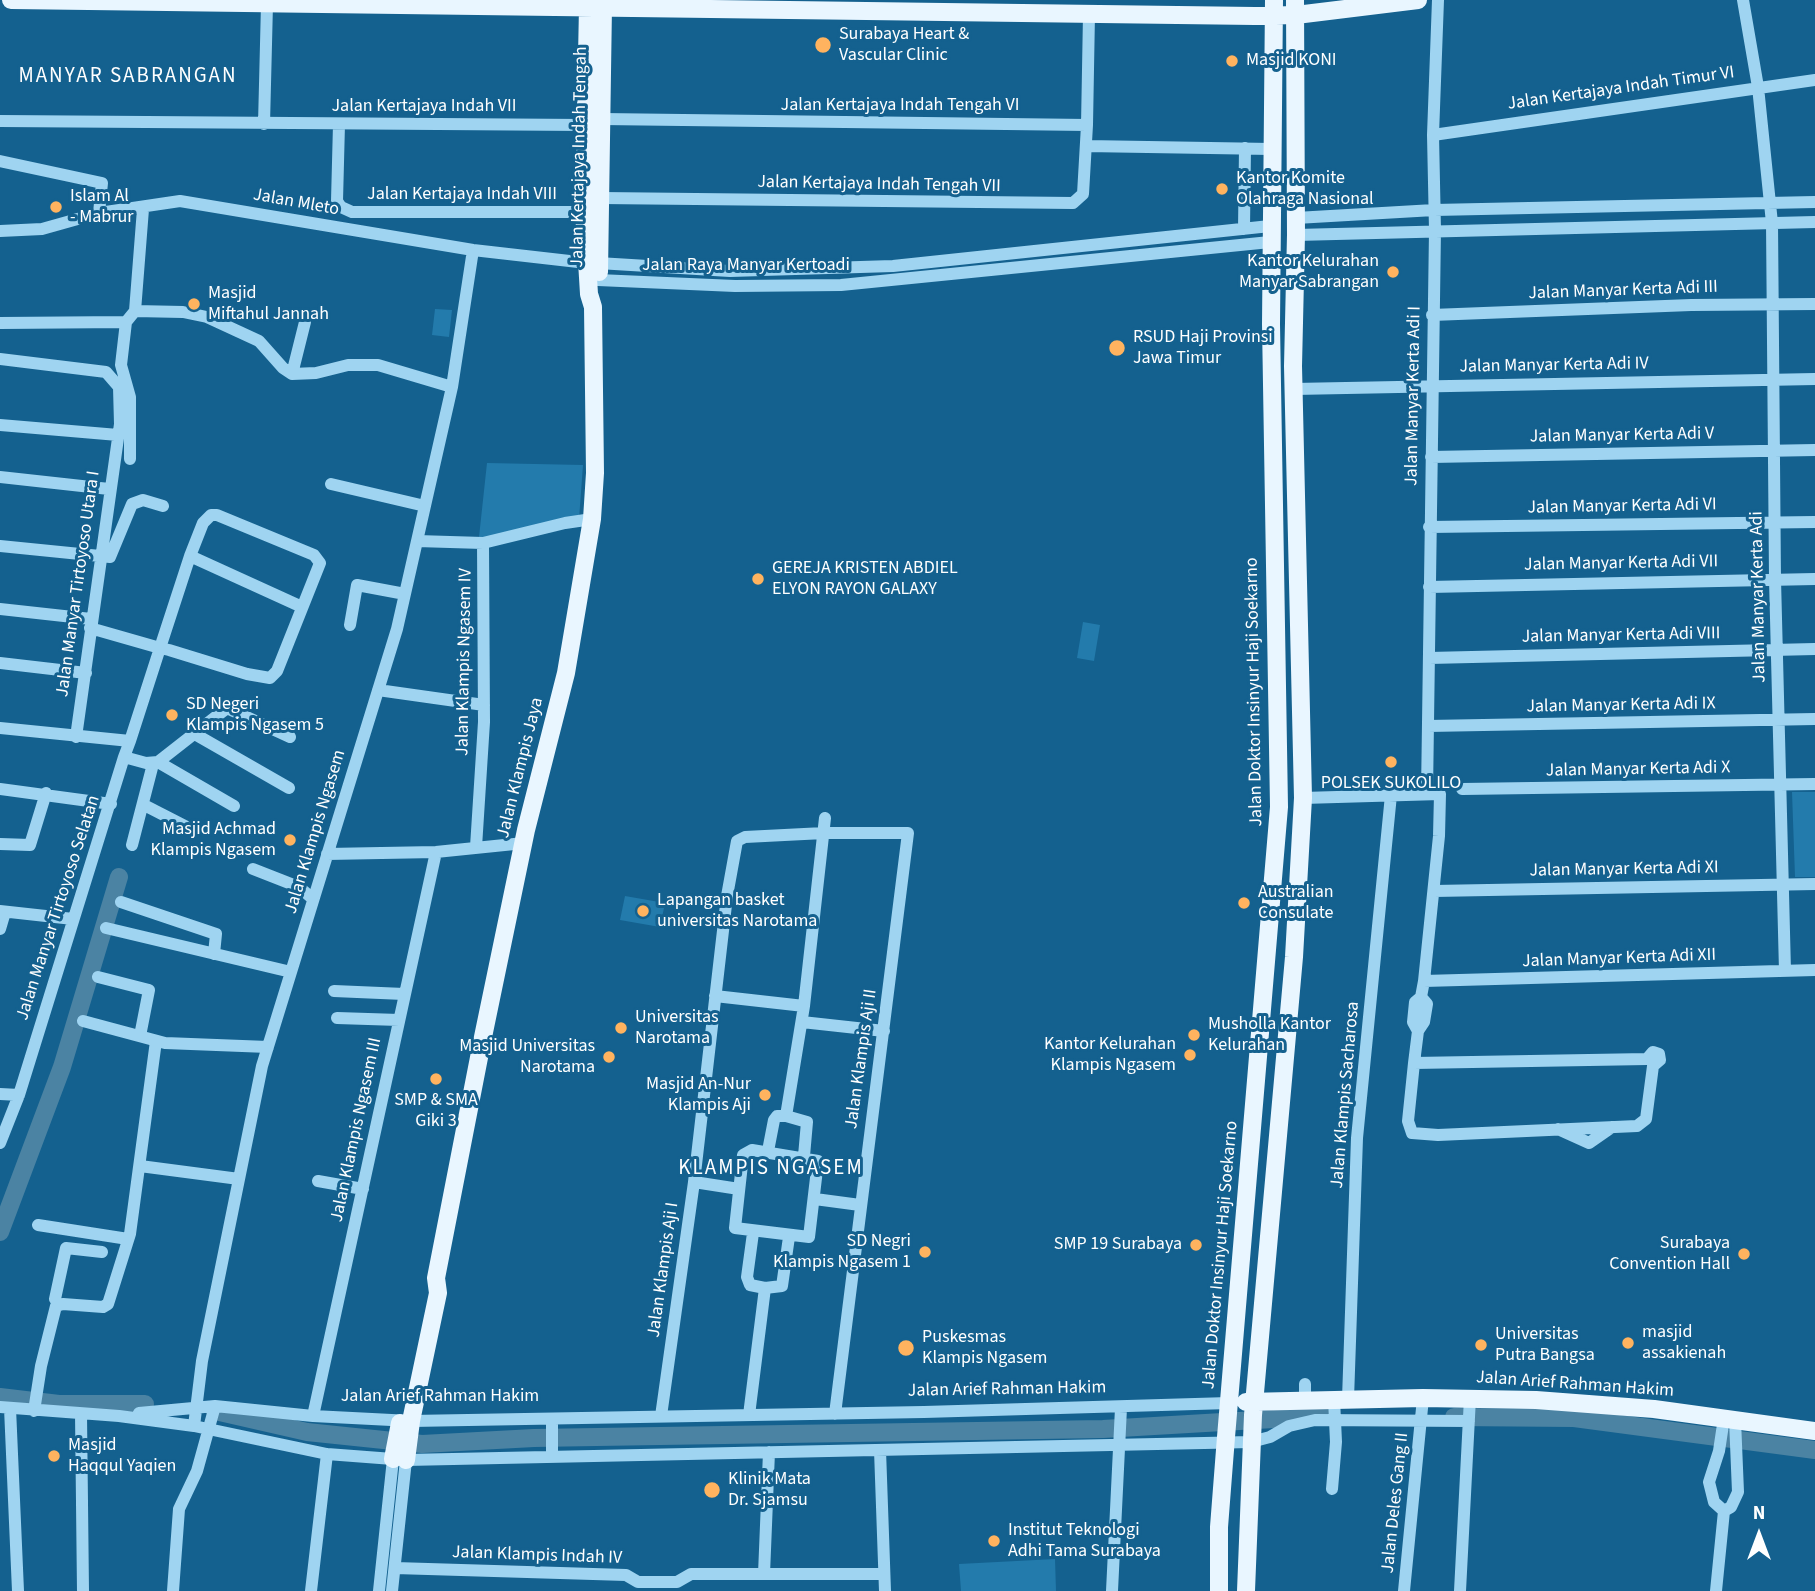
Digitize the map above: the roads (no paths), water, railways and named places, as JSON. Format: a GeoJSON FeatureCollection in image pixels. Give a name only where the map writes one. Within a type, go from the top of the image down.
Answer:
{"type":"FeatureCollection","features":[{"type":"Feature","properties":{"kind":"main road"},"geometry":{"type":"LineString","coordinates":[[11,0],[595,6],[963,6],[1089,14],[1296,8],[1418,0]]}},
{"type":"Feature","properties":{"kind":"main road","name":"Jalan Kertajaya Indah Tengah"},"geometry":{"type":"LineString","coordinates":[[592,238],[601,198],[602,119],[595,44],[595,6]]}},
{"type":"Feature","properties":{"kind":"main road","name":"Jalan Doktor Insinyur Haji Soekarno"},"geometry":{"type":"LineString","coordinates":[[1219,1591],[1219,1527],[1228,1409],[1279,807],[1271,234],[1275,8]]}},
{"type":"Feature","properties":{"kind":"main road"},"geometry":{"type":"LineString","coordinates":[[1247,1591],[1254,1409],[1294,957],[1303,798],[1294,382],[1296,8]]}},
{"type":"Feature","properties":{"kind":"main road","name":"Jalan Kertajaya Indah Tengah"},"geometry":{"type":"LineString","coordinates":[[594,270],[592,238],[584,212],[584,125],[595,44]]}},
{"type":"Feature","properties":{"kind":"main road","name":"Jalan Klampis Jaya"},"geometry":{"type":"LineString","coordinates":[[400,1455],[428,1291],[436,1278],[524,843],[566,673],[592,519],[596,473],[594,270]]}},
{"type":"Feature","properties":{"kind":"main road"},"geometry":{"type":"LineString","coordinates":[[1272,382],[1294,382]]}},
{"type":"Feature","properties":{"kind":"main road"},"geometry":{"type":"LineString","coordinates":[[1269,932],[1279,940],[1290,939],[1294,933]]}},
{"type":"Feature","properties":{"kind":"main road"},"geometry":{"type":"LineString","coordinates":[[1268,955],[1282,953],[1294,957]]}},
{"type":"Feature","properties":{"kind":"main road","name":"Jalan Arief Rahman Hakim"},"geometry":{"type":"LineString","coordinates":[[1228,1409],[1254,1409],[1305,1391],[1338,1408],[1469,1412],[1602,1404],[1729,1427],[1815,1431]]}},
{"type":"Feature","properties":{"kind":"street","name":"Jalan Manyar Kerta Adi I"},"geometry":{"type":"LineString","coordinates":[[1427,793],[1433,135],[1438,0]]}},
{"type":"Feature","properties":{"kind":"street","name":"Jalan Manyar Kerta Adi"},"geometry":{"type":"LineString","coordinates":[[1743,0],[1758,87],[1771,213],[1775,579],[1785,971]]}},
{"type":"Feature","properties":{"kind":"street"},"geometry":{"type":"LineString","coordinates":[[264,124],[267,2]]}},
{"type":"Feature","properties":{"kind":"street"},"geometry":{"type":"LineString","coordinates":[[1087,125],[1089,14]]}},
{"type":"Feature","properties":{"kind":"street","name":"Jalan Kertajaya Indah Timur VI"},"geometry":{"type":"LineString","coordinates":[[1433,135],[1815,80]]}},
{"type":"Feature","properties":{"kind":"street","name":"Jalan Kertajaya Indah Tengah VI"},"geometry":{"type":"LineString","coordinates":[[602,119],[1087,125]]}},
{"type":"Feature","properties":{"kind":"street","name":"Jalan Kertajaya Indah VII"},"geometry":{"type":"LineString","coordinates":[[0,121],[584,125]]}},
{"type":"Feature","properties":{"kind":"street","name":"Jalan Kertajaya Indah VIII"},"geometry":{"type":"LineString","coordinates":[[339,124],[337,201],[341,207],[352,212],[584,212]]}},
{"type":"Feature","properties":{"kind":"street","name":"Jalan Kertajaya Indah Tengah VII"},"geometry":{"type":"LineString","coordinates":[[601,198],[1063,204],[1078,200],[1083,194],[1087,125]]}},
{"type":"Feature","properties":{"kind":"street"},"geometry":{"type":"LineString","coordinates":[[1086,146],[1271,149]]}},
{"type":"Feature","properties":{"kind":"street"},"geometry":{"type":"LineString","coordinates":[[1244,229],[1245,148]]}},
{"type":"Feature","properties":{"kind":"street"},"geometry":{"type":"LineString","coordinates":[[0,161],[102,183],[99,213]]}},
{"type":"Feature","properties":{"kind":"street","name":"Jalan Mleto"},"geometry":{"type":"LineString","coordinates":[[0,231],[41,229],[99,213],[143,209],[180,201],[594,270]]}},
{"type":"Feature","properties":{"kind":"street"},"geometry":{"type":"LineString","coordinates":[[1296,226],[1434,220],[1771,213],[1815,202]]}},
{"type":"Feature","properties":{"kind":"street"},"geometry":{"type":"LineString","coordinates":[[130,459],[130,397],[121,365],[126,322],[135,311],[143,209]]}},
{"type":"Feature","properties":{"kind":"street"},"geometry":{"type":"LineString","coordinates":[[1296,226],[1434,220],[1771,213],[1815,222]]}},
{"type":"Feature","properties":{"kind":"street","name":"Jalan Raya Manyar Kertoadi"},"geometry":{"type":"LineString","coordinates":[[1071,256],[1244,229],[1271,234]]}},
{"type":"Feature","properties":{"kind":"street","name":"Jalan Raya Manyar Kertoadi"},"geometry":{"type":"LineString","coordinates":[[594,270],[893,273],[1271,234]]}},
{"type":"Feature","properties":{"kind":"street","name":"Jalan Klampis Ngasem"},"geometry":{"type":"LineString","coordinates":[[194,1426],[202,1362],[268,1047],[405,594],[453,387],[473,250]]}},
{"type":"Feature","properties":{"kind":"street","name":"Jalan Manyar Kerta Adi III"},"geometry":{"type":"LineString","coordinates":[[1432,315],[1772,303],[1815,304]]}},
{"type":"Feature","properties":{"kind":"street"},"geometry":{"type":"LineString","coordinates":[[135,311],[183,312],[207,317],[260,341],[283,368],[292,373],[316,373],[348,365],[378,365],[453,387]]}},
{"type":"Feature","properties":{"kind":"street"},"geometry":{"type":"LineString","coordinates":[[0,323],[126,322]]}},
{"type":"Feature","properties":{"kind":"street"},"geometry":{"type":"LineString","coordinates":[[292,373],[305,322]]}},
{"type":"Feature","properties":{"kind":"street","name":"Jalan Manyar Tirtoyoso Utara I"},"geometry":{"type":"LineString","coordinates":[[0,359],[106,372],[119,387],[121,413],[76,737]]}},
{"type":"Feature","properties":{"kind":"street","name":"Jalan Manyar Kerta Adi IV"},"geometry":{"type":"LineString","coordinates":[[1294,382],[1432,385],[1815,379]]}},
{"type":"Feature","properties":{"kind":"street"},"geometry":{"type":"LineString","coordinates":[[0,425],[118,435]]}},
{"type":"Feature","properties":{"kind":"street","name":"Jalan Manyar Kerta Adi V"},"geometry":{"type":"LineString","coordinates":[[1431,457],[1815,450]]}},
{"type":"Feature","properties":{"kind":"street"},"geometry":{"type":"LineString","coordinates":[[0,477],[109,489]]}},
{"type":"Feature","properties":{"kind":"street"},"geometry":{"type":"LineString","coordinates":[[331,484],[425,506]]}},
{"type":"Feature","properties":{"kind":"street"},"geometry":{"type":"LineString","coordinates":[[0,546],[102,558],[113,555],[132,504],[143,500],[163,506]]}},
{"type":"Feature","properties":{"kind":"street","name":"Jalan Manyar Tirtoyoso Selatan"},"geometry":{"type":"LineString","coordinates":[[0,1143],[19,1095],[123,759],[190,556],[206,517],[218,515],[318,558],[320,569],[302,607]]}},
{"type":"Feature","properties":{"kind":"street"},"geometry":{"type":"LineString","coordinates":[[484,543],[592,519]]}},
{"type":"Feature","properties":{"kind":"street","name":"Jalan Manyar Kerta Adi VI"},"geometry":{"type":"LineString","coordinates":[[1429,527],[1815,522]]}},
{"type":"Feature","properties":{"kind":"street","name":"Jalan Klampis Ngasem IV"},"geometry":{"type":"LineString","coordinates":[[417,541],[484,543],[484,705],[476,847]]}},
{"type":"Feature","properties":{"kind":"street"},"geometry":{"type":"LineString","coordinates":[[0,609],[91,623],[160,648],[270,678],[277,671],[302,607],[190,556]]}},
{"type":"Feature","properties":{"kind":"street","name":"Jalan Manyar Kerta Adi VII"},"geometry":{"type":"LineString","coordinates":[[1429,587],[1815,579]]}},
{"type":"Feature","properties":{"kind":"street"},"geometry":{"type":"LineString","coordinates":[[350,625],[357,585],[405,594]]}},
{"type":"Feature","properties":{"kind":"street","name":"Jalan Manyar Kerta Adi VIII"},"geometry":{"type":"LineString","coordinates":[[1429,658],[1815,649]]}},
{"type":"Feature","properties":{"kind":"street"},"geometry":{"type":"LineString","coordinates":[[0,663],[86,673]]}},
{"type":"Feature","properties":{"kind":"street"},"geometry":{"type":"LineString","coordinates":[[378,690],[484,705]]}},
{"type":"Feature","properties":{"kind":"street"},"geometry":{"type":"LineString","coordinates":[[132,845],[156,763],[227,708],[290,737]]}},
{"type":"Feature","properties":{"kind":"street","name":"Jalan Manyar Kerta Adi IX"},"geometry":{"type":"LineString","coordinates":[[1428,726],[1815,719]]}},
{"type":"Feature","properties":{"kind":"street"},"geometry":{"type":"LineString","coordinates":[[0,728],[130,741]]}},
{"type":"Feature","properties":{"kind":"street"},"geometry":{"type":"LineString","coordinates":[[193,733],[289,788]]}},
{"type":"Feature","properties":{"kind":"street"},"geometry":{"type":"LineString","coordinates":[[123,759],[156,763],[234,806]]}},
{"type":"Feature","properties":{"kind":"street","name":"Jalan Manyar Kerta Adi X"},"geometry":{"type":"LineString","coordinates":[[1462,789],[1815,784]]}},
{"type":"Feature","properties":{"kind":"street"},"geometry":{"type":"LineString","coordinates":[[0,789],[46,793],[111,804]]}},
{"type":"Feature","properties":{"kind":"street"},"geometry":{"type":"LineString","coordinates":[[0,844],[30,845],[46,793]]}},
{"type":"Feature","properties":{"kind":"street"},"geometry":{"type":"LineString","coordinates":[[1303,798],[1427,793],[1437,793],[1441,797],[1424,981],[1421,997],[1415,1002],[1413,1022],[1418,1031],[1414,1063],[1408,1121],[1412,1133],[1438,1135],[1637,1126],[1644,1123],[1650,1062],[1414,1063]]}},
{"type":"Feature","properties":{"kind":"street","name":"Jalan Klampis Sacharosa"},"geometry":{"type":"LineString","coordinates":[[1332,1489],[1357,1138],[1391,795]]}},
{"type":"Feature","properties":{"kind":"street"},"geometry":{"type":"LineString","coordinates":[[144,805],[185,826]]}},
{"type":"Feature","properties":{"kind":"street"},"geometry":{"type":"LineString","coordinates":[[786,1116],[804,1006],[825,818]]}},
{"type":"Feature","properties":{"kind":"street","name":"Jalan Klampis Aji I"},"geometry":{"type":"LineString","coordinates":[[662,1416],[694,1182],[727,896],[737,841],[745,837],[824,833],[908,833]]}},
{"type":"Feature","properties":{"kind":"street","name":"Jalan Klampis Aji II"},"geometry":{"type":"LineString","coordinates":[[835,1414],[908,833]]}},
{"type":"Feature","properties":{"kind":"street"},"geometry":{"type":"LineString","coordinates":[[327,854],[436,852],[524,843]]}},
{"type":"Feature","properties":{"kind":"street","name":"Jalan Klampis Ngasem III"},"geometry":{"type":"LineString","coordinates":[[313,1416],[436,852]]}},
{"type":"Feature","properties":{"kind":"street"},"geometry":{"type":"LineString","coordinates":[[253,869],[299,887],[313,898]]}},
{"type":"Feature","properties":{"kind":"street","name":"Jalan Manyar Kerta Adi XI"},"geometry":{"type":"LineString","coordinates":[[1434,891],[1815,884]]}},
{"type":"Feature","properties":{"kind":"street"},"geometry":{"type":"LineString","coordinates":[[121,902],[216,934],[214,954]]}},
{"type":"Feature","properties":{"kind":"street"},"geometry":{"type":"LineString","coordinates":[[0,929],[3,912],[74,919]]}},
{"type":"Feature","properties":{"kind":"street"},"geometry":{"type":"LineString","coordinates":[[106,928],[291,972]]}},
{"type":"Feature","properties":{"kind":"street","name":"Jalan Manyar Kerta Adi XII"},"geometry":{"type":"LineString","coordinates":[[1424,981],[1815,970]]}},
{"type":"Feature","properties":{"kind":"street"},"geometry":{"type":"LineString","coordinates":[[98,977],[149,990],[140,1036]]}},
{"type":"Feature","properties":{"kind":"street"},"geometry":{"type":"LineString","coordinates":[[334,991],[404,995]]}},
{"type":"Feature","properties":{"kind":"street"},"geometry":{"type":"LineString","coordinates":[[715,996],[804,1006]]}},
{"type":"Feature","properties":{"kind":"street"},"geometry":{"type":"LineString","coordinates":[[337,1018],[398,1020]]}},
{"type":"Feature","properties":{"kind":"street"},"geometry":{"type":"LineString","coordinates":[[83,1021],[156,1041],[268,1047]]}},
{"type":"Feature","properties":{"kind":"street"},"geometry":{"type":"LineString","coordinates":[[802,1021],[884,1031]]}},
{"type":"Feature","properties":{"kind":"street"},"geometry":{"type":"LineString","coordinates":[[35,1405],[54,1309],[59,1305],[103,1307],[108,1304],[128,1239],[156,1041]]}},
{"type":"Feature","properties":{"kind":"street"},"geometry":{"type":"LineString","coordinates":[[0,1094],[19,1095]]}},
{"type":"Feature","properties":{"kind":"street"},"geometry":{"type":"LineString","coordinates":[[768,1151],[774,1120],[786,1116],[807,1122],[804,1156]]}},
{"type":"Feature","properties":{"kind":"street"},"geometry":{"type":"LineString","coordinates":[[768,1151],[804,1156],[818,1161],[809,1237],[753,1233],[735,1228],[745,1152],[768,1151]]}},
{"type":"Feature","properties":{"kind":"street"},"geometry":{"type":"LineString","coordinates":[[140,1166],[239,1179]]}},
{"type":"Feature","properties":{"kind":"street"},"geometry":{"type":"LineString","coordinates":[[318,1181],[363,1189]]}},
{"type":"Feature","properties":{"kind":"street"},"geometry":{"type":"LineString","coordinates":[[694,1182],[739,1189]]}},
{"type":"Feature","properties":{"kind":"street"},"geometry":{"type":"LineString","coordinates":[[815,1199],[860,1205]]}},
{"type":"Feature","properties":{"kind":"street"},"geometry":{"type":"LineString","coordinates":[[38,1225],[128,1239]]}},
{"type":"Feature","properties":{"kind":"street"},"geometry":{"type":"LineString","coordinates":[[753,1233],[747,1281],[750,1285],[765,1288],[782,1286],[789,1237]]}},
{"type":"Feature","properties":{"kind":"street"},"geometry":{"type":"LineString","coordinates":[[59,1305],[55,1298],[66,1248],[102,1252]]}},
{"type":"Feature","properties":{"kind":"street"},"geometry":{"type":"LineString","coordinates":[[749,1415],[765,1288]]}},
{"type":"Feature","properties":{"kind":"street"},"geometry":{"type":"LineString","coordinates":[[18,1591],[5,1408],[35,1405],[81,1414],[194,1426],[327,1454],[400,1455],[552,1449],[769,1452],[880,1450],[1122,1440],[1252,1439],[1338,1408]]}},
{"type":"Feature","properties":{"kind":"street"},"geometry":{"type":"LineString","coordinates":[[173,1591],[178,1509],[197,1471],[215,1406]]}},
{"type":"Feature","properties":{"kind":"street","name":"Jalan Arief Rahman Hakim"},"geometry":{"type":"LineString","coordinates":[[119,1416],[215,1406],[405,1424],[662,1416],[1121,1413],[1228,1409]]}},
{"type":"Feature","properties":{"kind":"street","name":"Jalan Deles Gang II"},"geometry":{"type":"LineString","coordinates":[[1404,1591],[1423,1412]]}},
{"type":"Feature","properties":{"kind":"street"},"geometry":{"type":"LineString","coordinates":[[1460,1591],[1469,1412]]}},
{"type":"Feature","properties":{"kind":"street"},"geometry":{"type":"LineString","coordinates":[[1112,1591],[1122,1440],[1121,1413]]}},
{"type":"Feature","properties":{"kind":"street"},"geometry":{"type":"LineString","coordinates":[[81,1414],[83,1591]]}},
{"type":"Feature","properties":{"kind":"street"},"geometry":{"type":"LineString","coordinates":[[552,1421],[552,1449]]}},
{"type":"Feature","properties":{"kind":"street"},"geometry":{"type":"LineString","coordinates":[[1724,1511],[1717,1507],[1710,1491],[1718,1455],[1729,1427]]}},
{"type":"Feature","properties":{"kind":"street"},"geometry":{"type":"LineString","coordinates":[[1724,1511],[1731,1507],[1738,1492],[1729,1427]]}},
{"type":"Feature","properties":{"kind":"street"},"geometry":{"type":"LineString","coordinates":[[880,1450],[885,1591]]}},
{"type":"Feature","properties":{"kind":"street"},"geometry":{"type":"LineString","coordinates":[[764,1574],[769,1452]]}},
{"type":"Feature","properties":{"kind":"street"},"geometry":{"type":"LineString","coordinates":[[312,1591],[327,1454]]}},
{"type":"Feature","properties":{"kind":"street"},"geometry":{"type":"LineString","coordinates":[[379,1591],[389,1492],[400,1455]]}},
{"type":"Feature","properties":{"kind":"street"},"geometry":{"type":"LineString","coordinates":[[392,1591],[404,1492],[400,1455]]}},
{"type":"Feature","properties":{"kind":"street"},"geometry":{"type":"LineString","coordinates":[[1718,1455],[1735,1457]]}},
{"type":"Feature","properties":{"kind":"street"},"geometry":{"type":"LineString","coordinates":[[389,1492],[404,1492]]}},
{"type":"Feature","properties":{"kind":"street"},"geometry":{"type":"LineString","coordinates":[[1716,1591],[1724,1511]]}},
{"type":"Feature","properties":{"kind":"street","name":"Jalan Klampis Indah IV"},"geometry":{"type":"LineString","coordinates":[[395,1569],[626,1575],[635,1581],[649,1582],[677,1582],[691,1574],[884,1574]]}},
{"type":"Feature","properties":{"kind":"waterway"},"geometry":{"type":"LineString","coordinates":[[0,1232],[62,1067],[119,877]]}},
{"type":"Feature","properties":{"kind":"waterway"},"geometry":{"type":"LineString","coordinates":[[0,1397],[59,1404],[145,1404]]}},
{"type":"Feature","properties":{"kind":"waterway"},"geometry":{"type":"LineString","coordinates":[[215,1411],[307,1432],[422,1444],[534,1438],[1103,1429],[1325,1416]]}},
{"type":"Feature","properties":{"kind":"waterway"},"geometry":{"type":"LineString","coordinates":[[1454,1417],[1574,1418],[1815,1450]]}},
{"type":"Feature","properties":{"kind":"place","name":"Surabaya Heart & Vascular Clinic"},"geometry":{"type":"Point","coordinates":[823,45]}},
{"type":"Feature","properties":{"kind":"place","name":"Masjid KONI"},"geometry":{"type":"Point","coordinates":[1232,61]}},
{"type":"Feature","properties":{"kind":"place","name":"Kantor Komite Olahraga Nasional"},"geometry":{"type":"Point","coordinates":[1222,189]}},
{"type":"Feature","properties":{"kind":"place","name":"Islam Al - Mabrur"},"geometry":{"type":"Point","coordinates":[56,207]}},
{"type":"Feature","properties":{"kind":"place","name":"Kantor Kelurahan Manyar Sabrangan"},"geometry":{"type":"Point","coordinates":[1393,272]}},
{"type":"Feature","properties":{"kind":"place","name":"Masjid Miftahul Jannah"},"geometry":{"type":"Point","coordinates":[194,304]}},
{"type":"Feature","properties":{"kind":"place","name":"RSUD Haji Provinsi Jawa Timur"},"geometry":{"type":"Point","coordinates":[1117,348]}},
{"type":"Feature","properties":{"kind":"place","name":"GEREJA KRISTEN ABDIEL ELYON RAYON GALAXY"},"geometry":{"type":"Point","coordinates":[758,579]}},
{"type":"Feature","properties":{"kind":"place","name":"SD Negeri Klampis Ngasem 5"},"geometry":{"type":"Point","coordinates":[172,715]}},
{"type":"Feature","properties":{"kind":"place","name":"POLSEK SUKOLILO"},"geometry":{"type":"Point","coordinates":[1391,762]}},
{"type":"Feature","properties":{"kind":"place","name":"Masjid Achmad Klampis Ngasem"},"geometry":{"type":"Point","coordinates":[290,840]}},
{"type":"Feature","properties":{"kind":"place","name":"Australian Consulate"},"geometry":{"type":"Point","coordinates":[1244,903]}},
{"type":"Feature","properties":{"kind":"place","name":"Lapangan basket universitas Narotama"},"geometry":{"type":"Point","coordinates":[643,911]}},
{"type":"Feature","properties":{"kind":"place","name":"Universitas Narotama"},"geometry":{"type":"Point","coordinates":[621,1028]}},
{"type":"Feature","properties":{"kind":"place","name":"Musholla Kantor Kelurahan"},"geometry":{"type":"Point","coordinates":[1194,1035]}},
{"type":"Feature","properties":{"kind":"place","name":"Kantor Kelurahan Klampis Ngasem"},"geometry":{"type":"Point","coordinates":[1190,1055]}},
{"type":"Feature","properties":{"kind":"place","name":"Masjid Universitas Narotama"},"geometry":{"type":"Point","coordinates":[609,1057]}},
{"type":"Feature","properties":{"kind":"place","name":"SMP & SMA Giki 3"},"geometry":{"type":"Point","coordinates":[436,1079]}},
{"type":"Feature","properties":{"kind":"place","name":"Masjid An-Nur Klampis Aji"},"geometry":{"type":"Point","coordinates":[765,1095]}},
{"type":"Feature","properties":{"kind":"place","name":"SMP 19 Surabaya"},"geometry":{"type":"Point","coordinates":[1196,1245]}},
{"type":"Feature","properties":{"kind":"place","name":"SD Negri Klampis Ngasem 1"},"geometry":{"type":"Point","coordinates":[925,1252]}},
{"type":"Feature","properties":{"kind":"place","name":"Surabaya Convention Hall"},"geometry":{"type":"Point","coordinates":[1744,1254]}},
{"type":"Feature","properties":{"kind":"place","name":"masjid assakienah"},"geometry":{"type":"Point","coordinates":[1628,1343]}},
{"type":"Feature","properties":{"kind":"place","name":"Universitas Putra Bangsa"},"geometry":{"type":"Point","coordinates":[1481,1345]}},
{"type":"Feature","properties":{"kind":"place","name":"Puskesmas Klampis Ngasem"},"geometry":{"type":"Point","coordinates":[906,1348]}},
{"type":"Feature","properties":{"kind":"place","name":"Masjid Haqqul Yaqien"},"geometry":{"type":"Point","coordinates":[54,1456]}},
{"type":"Feature","properties":{"kind":"place","name":"Klinik Mata Dr. Sjamsu"},"geometry":{"type":"Point","coordinates":[712,1490]}},
{"type":"Feature","properties":{"kind":"place","name":"Institut Teknologi Adhi Tama Surabaya"},"geometry":{"type":"Point","coordinates":[994,1541]}},
{"type":"Feature","properties":{"kind":"district","name":"MANYAR SABRANGAN"},"geometry":{"type":"Point","coordinates":[128,77]}},
{"type":"Feature","properties":{"kind":"district","name":"KLAMPIS NGASEM"},"geometry":{"type":"Point","coordinates":[771,1169]}}]}
